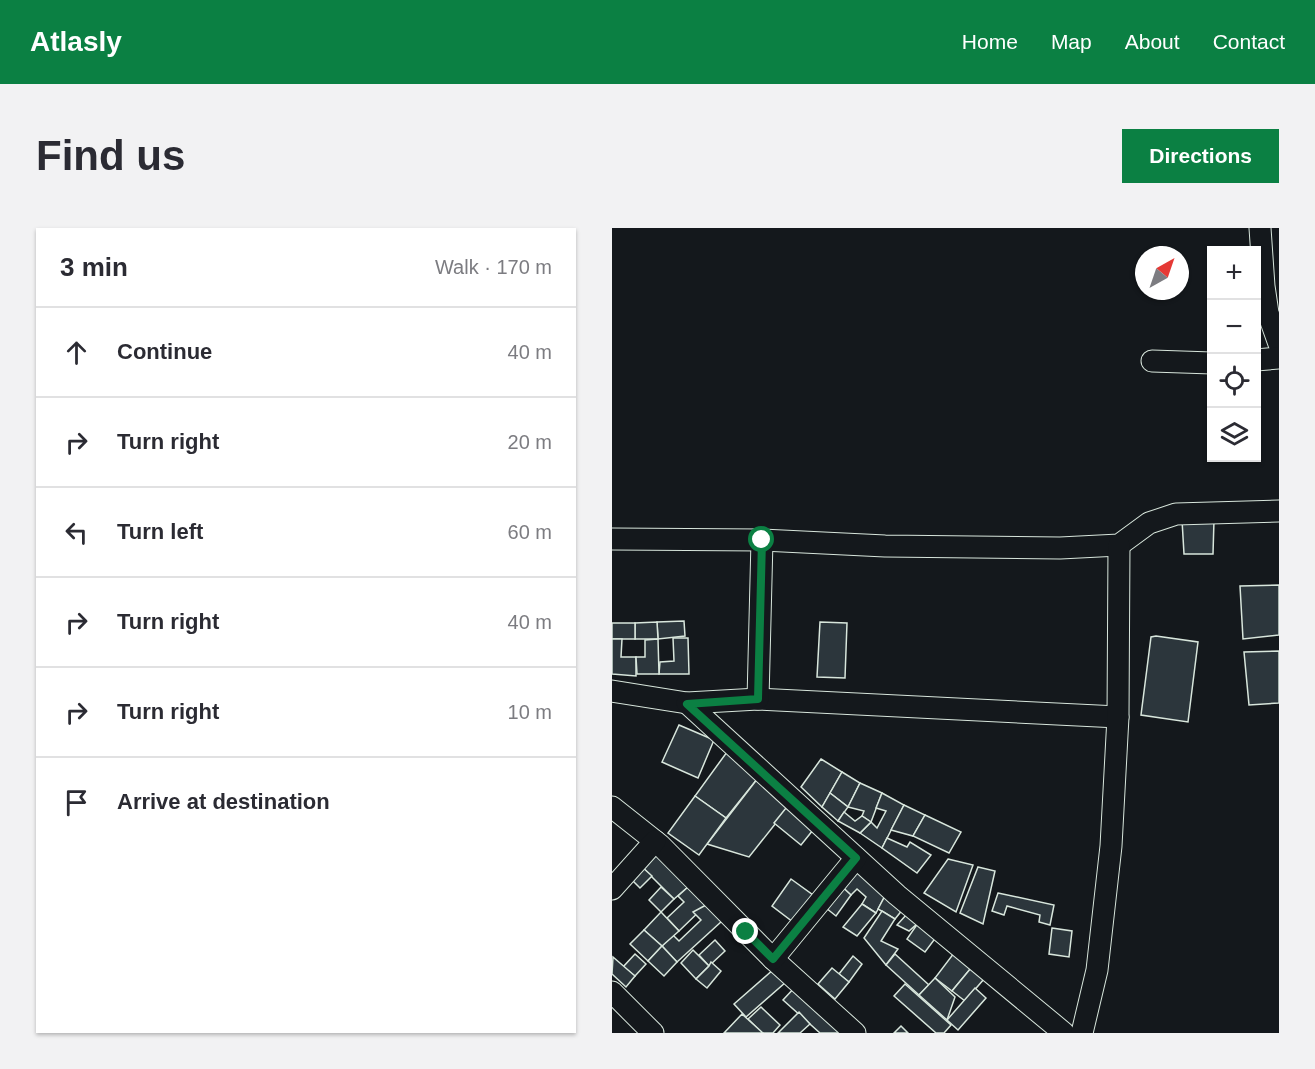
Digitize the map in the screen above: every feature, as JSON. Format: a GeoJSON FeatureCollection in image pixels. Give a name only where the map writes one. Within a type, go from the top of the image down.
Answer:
{"type":"FeatureCollection","features":[{"type":"Feature","properties":{"kind":"street"},"geometry":{"type":"LineString","coordinates":[[1260,228],[1267,304],[1279,344]]}},
{"type":"Feature","properties":{"kind":"street"},"geometry":{"type":"LineString","coordinates":[[1261,360],[1279,358]]}},
{"type":"Feature","properties":{"kind":"street"},"geometry":{"type":"LineString","coordinates":[[1152,361],[1207,363]]}},
{"type":"Feature","properties":{"kind":"street"},"geometry":{"type":"LineString","coordinates":[[612,539],[762,540],[885,546],[1060,548],[1119,545],[1149,523],[1176,514],[1279,511]]}},
{"type":"Feature","properties":{"kind":"street"},"geometry":{"type":"LineString","coordinates":[[758,699],[762,540]]}},
{"type":"Feature","properties":{"kind":"street"},"geometry":{"type":"LineString","coordinates":[[1083,1033],[1097,970],[1112,846],[1118,717],[1119,545]]}},
{"type":"Feature","properties":{"kind":"street"},"geometry":{"type":"LineString","coordinates":[[612,691],[687,704],[758,699],[1118,717]]}},
{"type":"Feature","properties":{"kind":"street"},"geometry":{"type":"LineString","coordinates":[[687,704],[951,941],[1064,1033]]}},
{"type":"Feature","properties":{"kind":"street"},"geometry":{"type":"LineString","coordinates":[[612,807],[655,841],[773,959],[855,1033]]}},
{"type":"Feature","properties":{"kind":"street"},"geometry":{"type":"LineString","coordinates":[[612,890],[655,841]]}},
{"type":"Feature","properties":{"kind":"street"},"geometry":{"type":"LineString","coordinates":[[773,959],[856,858]]}},
{"type":"Feature","properties":{"kind":"street"},"geometry":{"type":"LineString","coordinates":[[612,992],[653,1033]]}},
{"type":"Feature","properties":{"kind":"building"},"geometry":{"type":"Polygon","coordinates":[[[1182,520],[1214,520],[1213,554],[1184,554],[1182,520]]]}},
{"type":"Feature","properties":{"kind":"building"},"geometry":{"type":"Polygon","coordinates":[[[1279,585],[1279,635],[1243,639],[1240,586],[1279,585]]]}},
{"type":"Feature","properties":{"kind":"building"},"geometry":{"type":"Polygon","coordinates":[[[684,621],[685,636],[658,639],[657,622],[684,621]]]}},
{"type":"Feature","properties":{"kind":"building"},"geometry":{"type":"Polygon","coordinates":[[[657,622],[658,639],[635,639],[635,623],[657,622]]]}},
{"type":"Feature","properties":{"kind":"building"},"geometry":{"type":"Polygon","coordinates":[[[820,622],[847,623],[845,678],[817,677],[820,622]]]}},
{"type":"Feature","properties":{"kind":"building"},"geometry":{"type":"Polygon","coordinates":[[[612,623],[635,623],[635,639],[612,639],[612,623]]]}},
{"type":"Feature","properties":{"kind":"building"},"geometry":{"type":"Polygon","coordinates":[[[1151,637],[1198,642],[1188,722],[1141,715],[1151,637]]]}},
{"type":"Feature","properties":{"kind":"building"},"geometry":{"type":"Polygon","coordinates":[[[673,638],[688,638],[689,674],[659,674],[660,662],[674,661],[673,638]]]}},
{"type":"Feature","properties":{"kind":"building"},"geometry":{"type":"Polygon","coordinates":[[[612,639],[622,639],[621,657],[636,657],[636,676],[612,674],[612,639]]]}},
{"type":"Feature","properties":{"kind":"building"},"geometry":{"type":"Polygon","coordinates":[[[658,639],[659,674],[637,674],[636,657],[645,657],[645,640],[658,639]]]}},
{"type":"Feature","properties":{"kind":"building"},"geometry":{"type":"Polygon","coordinates":[[[1279,651],[1279,703],[1249,705],[1244,652],[1279,651]]]}},
{"type":"Feature","properties":{"kind":"building"},"geometry":{"type":"Polygon","coordinates":[[[679,725],[714,740],[698,778],[662,762],[679,725]]]}},
{"type":"Feature","properties":{"kind":"building"},"geometry":{"type":"Polygon","coordinates":[[[727,752],[758,778],[726,818],[695,796],[727,752]]]}},
{"type":"Feature","properties":{"kind":"building"},"geometry":{"type":"Polygon","coordinates":[[[821,759],[842,772],[822,807],[801,787],[821,759]]]}},
{"type":"Feature","properties":{"kind":"building"},"geometry":{"type":"Polygon","coordinates":[[[842,772],[860,783],[848,807],[830,793],[842,772]]]}},
{"type":"Feature","properties":{"kind":"building"},"geometry":{"type":"Polygon","coordinates":[[[758,778],[791,804],[749,857],[707,844],[758,778]]]}},
{"type":"Feature","properties":{"kind":"building"},"geometry":{"type":"Polygon","coordinates":[[[860,783],[882,793],[871,822],[862,816],[864,811],[848,807],[860,783]]]}},
{"type":"Feature","properties":{"kind":"building"},"geometry":{"type":"Polygon","coordinates":[[[830,793],[848,807],[838,821],[822,807],[830,793]]]}},
{"type":"Feature","properties":{"kind":"building"},"geometry":{"type":"Polygon","coordinates":[[[882,793],[904,805],[882,848],[860,833],[871,822],[877,828],[886,811],[876,808],[882,793]]]}},
{"type":"Feature","properties":{"kind":"building"},"geometry":{"type":"Polygon","coordinates":[[[695,796],[726,818],[699,855],[668,833],[695,796]]]}},
{"type":"Feature","properties":{"kind":"building"},"geometry":{"type":"Polygon","coordinates":[[[904,805],[925,815],[913,836],[891,830],[904,805]]]}},
{"type":"Feature","properties":{"kind":"building"},"geometry":{"type":"Polygon","coordinates":[[[786,808],[813,830],[801,845],[774,823],[786,808]]]}},
{"type":"Feature","properties":{"kind":"building"},"geometry":{"type":"Polygon","coordinates":[[[844,812],[855,821],[862,816],[871,822],[860,833],[838,821],[844,812]]]}},
{"type":"Feature","properties":{"kind":"building"},"geometry":{"type":"Polygon","coordinates":[[[925,815],[961,832],[949,853],[913,836],[925,815]]]}},
{"type":"Feature","properties":{"kind":"building"},"geometry":{"type":"Polygon","coordinates":[[[887,838],[907,847],[910,842],[931,855],[917,873],[882,848],[887,838]]]}},
{"type":"Feature","properties":{"kind":"building"},"geometry":{"type":"Polygon","coordinates":[[[655,852],[688,887],[674,899],[641,866],[655,852]]]}},
{"type":"Feature","properties":{"kind":"building"},"geometry":{"type":"Polygon","coordinates":[[[948,859],[973,865],[956,912],[924,893],[948,859]]]}},
{"type":"Feature","properties":{"kind":"building"},"geometry":{"type":"Polygon","coordinates":[[[641,866],[652,876],[640,888],[630,878],[641,866]]]}},
{"type":"Feature","properties":{"kind":"building"},"geometry":{"type":"Polygon","coordinates":[[[855,866],[886,894],[876,913],[862,904],[866,897],[857,889],[851,895],[838,883],[855,866]]]}},
{"type":"Feature","properties":{"kind":"building"},"geometry":{"type":"Polygon","coordinates":[[[978,867],[995,871],[983,924],[960,913],[978,867]]]}},
{"type":"Feature","properties":{"kind":"building"},"geometry":{"type":"Polygon","coordinates":[[[791,879],[813,895],[793,922],[772,906],[791,879]]]}},
{"type":"Feature","properties":{"kind":"building"},"geometry":{"type":"Polygon","coordinates":[[[838,883],[851,895],[836,916],[821,904],[838,883]]]}},
{"type":"Feature","properties":{"kind":"building"},"geometry":{"type":"Polygon","coordinates":[[[661,887],[674,899],[661,912],[649,900],[661,887]]]}},
{"type":"Feature","properties":{"kind":"building"},"geometry":{"type":"Polygon","coordinates":[[[688,887],[706,905],[679,931],[667,918],[684,902],[678,896],[688,887]]]}},
{"type":"Feature","properties":{"kind":"building"},"geometry":{"type":"Polygon","coordinates":[[[998,893],[1054,905],[1050,925],[1039,922],[1040,915],[1007,906],[1004,915],[992,911],[998,893]]]}},
{"type":"Feature","properties":{"kind":"building"},"geometry":{"type":"Polygon","coordinates":[[[886,894],[903,909],[895,919],[878,909],[886,894]]]}},
{"type":"Feature","properties":{"kind":"building"},"geometry":{"type":"Polygon","coordinates":[[[862,904],[876,913],[857,936],[843,927],[862,904]]]}},
{"type":"Feature","properties":{"kind":"building"},"geometry":{"type":"Polygon","coordinates":[[[706,905],[722,921],[677,962],[662,946],[672,934],[679,941],[701,920],[693,912],[706,905]]]}},
{"type":"Feature","properties":{"kind":"building"},"geometry":{"type":"Polygon","coordinates":[[[882,911],[895,919],[881,941],[898,949],[886,965],[864,938],[882,911]]]}},
{"type":"Feature","properties":{"kind":"building"},"geometry":{"type":"Polygon","coordinates":[[[661,912],[679,931],[662,946],[644,930],[661,912]]]}},
{"type":"Feature","properties":{"kind":"building"},"geometry":{"type":"Polygon","coordinates":[[[907,914],[918,923],[909,931],[897,925],[907,914]]]}},
{"type":"Feature","properties":{"kind":"building"},"geometry":{"type":"Polygon","coordinates":[[[918,923],[937,936],[925,952],[907,939],[918,923]]]}},
{"type":"Feature","properties":{"kind":"building"},"geometry":{"type":"Polygon","coordinates":[[[1052,928],[1072,931],[1069,957],[1049,954],[1052,928]]]}},
{"type":"Feature","properties":{"kind":"building"},"geometry":{"type":"Polygon","coordinates":[[[644,930],[662,946],[648,961],[630,944],[644,930]]]}},
{"type":"Feature","properties":{"kind":"building"},"geometry":{"type":"Polygon","coordinates":[[[715,940],[725,951],[709,966],[699,955],[715,940]]]}},
{"type":"Feature","properties":{"kind":"building"},"geometry":{"type":"Polygon","coordinates":[[[662,946],[677,962],[664,976],[648,961],[662,946]]]}},
{"type":"Feature","properties":{"kind":"building"},"geometry":{"type":"Polygon","coordinates":[[[693,950],[709,966],[696,979],[681,963],[693,950]]]}},
{"type":"Feature","properties":{"kind":"building"},"geometry":{"type":"Polygon","coordinates":[[[954,953],[971,968],[952,991],[935,978],[954,953]]]}},
{"type":"Feature","properties":{"kind":"building"},"geometry":{"type":"Polygon","coordinates":[[[635,954],[646,964],[635,976],[623,967],[635,954]]]}},
{"type":"Feature","properties":{"kind":"building"},"geometry":{"type":"Polygon","coordinates":[[[895,954],[929,985],[919,995],[886,965],[895,954]]]}},
{"type":"Feature","properties":{"kind":"building"},"geometry":{"type":"Polygon","coordinates":[[[853,956],[862,964],[849,982],[839,974],[853,956]]]}},
{"type":"Feature","properties":{"kind":"building"},"geometry":{"type":"Polygon","coordinates":[[[613,957],[635,976],[626,987],[612,974],[613,957]]]}},
{"type":"Feature","properties":{"kind":"building"},"geometry":{"type":"Polygon","coordinates":[[[711,962],[721,971],[707,988],[696,979],[711,962]]]}},
{"type":"Feature","properties":{"kind":"building"},"geometry":{"type":"Polygon","coordinates":[[[832,968],[849,982],[835,999],[818,984],[832,968]]]}},
{"type":"Feature","properties":{"kind":"building"},"geometry":{"type":"Polygon","coordinates":[[[971,968],[984,979],[965,1001],[952,991],[971,968]]]}},
{"type":"Feature","properties":{"kind":"building"},"geometry":{"type":"Polygon","coordinates":[[[774,969],[786,982],[746,1017],[734,1004],[774,969]]]}},
{"type":"Feature","properties":{"kind":"building"},"geometry":{"type":"Polygon","coordinates":[[[935,978],[955,997],[947,1020],[919,995],[935,978]]]}},
{"type":"Feature","properties":{"kind":"building"},"geometry":{"type":"Polygon","coordinates":[[[905,984],[951,1025],[944,1033],[936,1033],[894,996],[905,984]]]}},
{"type":"Feature","properties":{"kind":"building"},"geometry":{"type":"Polygon","coordinates":[[[796,986],[848,1033],[820,1033],[783,1000],[796,986]]]}},
{"type":"Feature","properties":{"kind":"building"},"geometry":{"type":"Polygon","coordinates":[[[975,988],[986,998],[958,1030],[947,1020],[975,988]]]}},
{"type":"Feature","properties":{"kind":"building"},"geometry":{"type":"Polygon","coordinates":[[[761,1007],[780,1025],[773,1033],[762,1033],[748,1019],[761,1007]]]}},
{"type":"Feature","properties":{"kind":"building"},"geometry":{"type":"Polygon","coordinates":[[[799,1012],[810,1024],[800,1033],[778,1033],[799,1012]]]}},
{"type":"Feature","properties":{"kind":"building"},"geometry":{"type":"Polygon","coordinates":[[[742,1014],[763,1033],[724,1033],[742,1014]]]}},
{"type":"Feature","properties":{"kind":"building"},"geometry":{"type":"Polygon","coordinates":[[[901,1026],[908,1033],[894,1033],[901,1026]]]}},
{"type":"Feature","properties":{"kind":"route"},"geometry":{"type":"LineString","coordinates":[[746,932],[773,959],[856,858],[687,704],[758,699],[762,540]]}}]}
